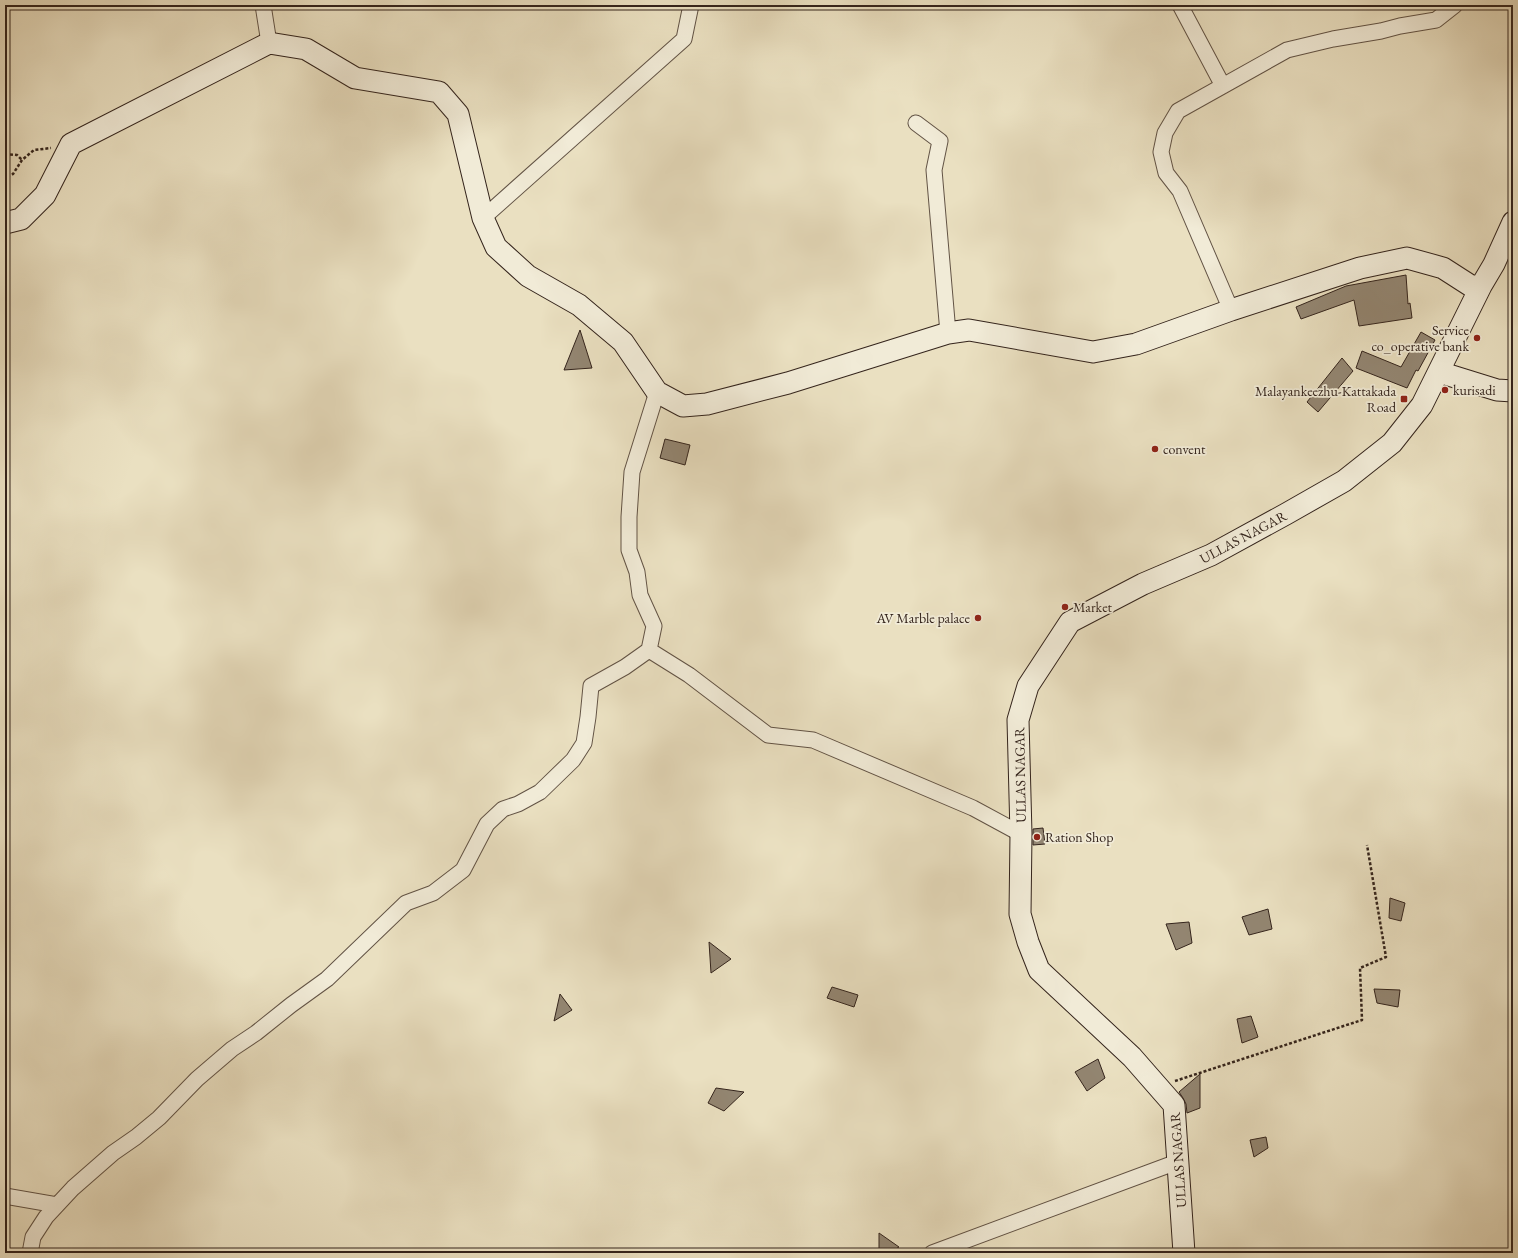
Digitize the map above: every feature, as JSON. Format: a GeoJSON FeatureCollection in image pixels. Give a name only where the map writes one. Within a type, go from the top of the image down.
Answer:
{"type":"FeatureCollection","features":[{"type":"Feature","properties":{"kind":"main road"},"geometry":{"type":"LineString","coordinates":[[5,223],[21,219],[45,195],[71,144],[269,43],[306,49],[355,78],[439,92],[458,114],[483,218],[496,248],[528,276],[579,305],[623,342],[657,392],[683,406],[707,404],[788,383],[948,333],[969,330],[1094,352],[1136,344],[1231,310],[1360,268],[1407,258],[1443,268],[1471,286],[1481,286]]}},
{"type":"Feature","properties":{"kind":"main road","name":"ULLAS NAGAR"},"geometry":{"type":"LineString","coordinates":[[1184,1253],[1174,1105],[1132,1057],[1039,970],[1028,942],[1020,914],[1021,834],[1018,720],[1028,686],[1070,622],[1143,584],[1211,555],[1344,481],[1392,443],[1422,405],[1481,286],[1494,264],[1513,222]]}},
{"type":"Feature","properties":{"kind":"main road"},"geometry":{"type":"LineString","coordinates":[[1439,372],[1497,390],[1513,391]]}},
{"type":"Feature","properties":{"kind":"street"},"geometry":{"type":"LineString","coordinates":[[263,5],[269,43]]}},
{"type":"Feature","properties":{"kind":"street"},"geometry":{"type":"LineString","coordinates":[[483,218],[684,38],[691,5]]}},
{"type":"Feature","properties":{"kind":"street"},"geometry":{"type":"LineString","coordinates":[[1180,5],[1224,86]]}},
{"type":"Feature","properties":{"kind":"street"},"geometry":{"type":"LineString","coordinates":[[1231,310],[1180,191],[1166,173],[1161,152],[1165,133],[1178,111],[1288,50],[1333,39],[1436,20],[1455,5]]}},
{"type":"Feature","properties":{"kind":"street"},"geometry":{"type":"LineString","coordinates":[[916,123],[940,140],[934,170],[948,333]]}},
{"type":"Feature","properties":{"kind":"street"},"geometry":{"type":"LineString","coordinates":[[30,1253],[33,1236],[46,1217],[73,1188],[159,1118],[197,1079],[232,1049],[256,1033],[291,1004],[327,979],[406,903],[433,893],[463,870],[486,824],[503,809],[518,804],[540,792],[573,760],[584,743],[591,686],[625,667],[649,650],[654,626],[640,595],[637,572],[629,550],[629,517],[632,472],[657,392]]}},
{"type":"Feature","properties":{"kind":"street"},"geometry":{"type":"LineString","coordinates":[[649,650],[689,675],[768,735],[813,740],[973,808],[1021,834]]}},
{"type":"Feature","properties":{"kind":"street"},"geometry":{"type":"LineString","coordinates":[[932,1253],[1177,1162]]}},
{"type":"Feature","properties":{"kind":"street"},"geometry":{"type":"LineString","coordinates":[[5,1196],[58,1204]]}},
{"type":"Feature","properties":{"kind":"path"},"geometry":{"type":"LineString","coordinates":[[7,176],[13,174],[22,160],[34,150],[71,144]]}},
{"type":"Feature","properties":{"kind":"path"},"geometry":{"type":"LineString","coordinates":[[5,154],[17,155],[22,160]]}},
{"type":"Feature","properties":{"kind":"path"},"geometry":{"type":"LineString","coordinates":[[1175,1081],[1362,1020],[1360,968],[1386,957],[1367,845]]}},
{"type":"Feature","properties":{"kind":"building"},"geometry":{"type":"Polygon","coordinates":[[[1406,275],[1408,304],[1410,303],[1412,318],[1359,326],[1354,300],[1301,319],[1296,307],[1346,286],[1406,275]]]}},
{"type":"Feature","properties":{"kind":"building"},"geometry":{"type":"Polygon","coordinates":[[[580,330],[592,368],[564,370],[580,330]]]}},
{"type":"Feature","properties":{"kind":"building"},"geometry":{"type":"Polygon","coordinates":[[[1421,332],[1435,340],[1418,371],[1416,370],[1407,388],[1356,368],[1362,351],[1401,367],[1421,332]]]}},
{"type":"Feature","properties":{"kind":"building"},"geometry":{"type":"Polygon","coordinates":[[[1342,358],[1353,371],[1318,412],[1307,402],[1342,358]]]}},
{"type":"Feature","properties":{"kind":"building"},"geometry":{"type":"Polygon","coordinates":[[[665,439],[690,445],[685,465],[660,458],[665,439]]]}},
{"type":"Feature","properties":{"kind":"building","name":"Ration Shop"},"geometry":{"type":"Polygon","coordinates":[[[1043,828],[1045,844],[1033,845],[1033,829],[1043,828]]]}},
{"type":"Feature","properties":{"kind":"building"},"geometry":{"type":"Polygon","coordinates":[[[1390,898],[1405,903],[1401,921],[1389,918],[1390,898]]]}},
{"type":"Feature","properties":{"kind":"building"},"geometry":{"type":"Polygon","coordinates":[[[1268,909],[1272,929],[1249,935],[1242,917],[1268,909]]]}},
{"type":"Feature","properties":{"kind":"building"},"geometry":{"type":"Polygon","coordinates":[[[1189,922],[1192,943],[1176,950],[1166,924],[1189,922]]]}},
{"type":"Feature","properties":{"kind":"building"},"geometry":{"type":"Polygon","coordinates":[[[709,942],[731,959],[711,973],[709,942]]]}},
{"type":"Feature","properties":{"kind":"building"},"geometry":{"type":"Polygon","coordinates":[[[832,987],[858,995],[854,1007],[827,998],[832,987]]]}},
{"type":"Feature","properties":{"kind":"building"},"geometry":{"type":"Polygon","coordinates":[[[1374,989],[1400,990],[1398,1007],[1377,1003],[1374,989]]]}},
{"type":"Feature","properties":{"kind":"building"},"geometry":{"type":"Polygon","coordinates":[[[560,994],[572,1010],[554,1021],[560,994]]]}},
{"type":"Feature","properties":{"kind":"building"},"geometry":{"type":"Polygon","coordinates":[[[1251,1016],[1258,1037],[1242,1043],[1237,1019],[1251,1016]]]}},
{"type":"Feature","properties":{"kind":"building"},"geometry":{"type":"Polygon","coordinates":[[[1098,1059],[1105,1078],[1087,1091],[1075,1072],[1098,1059]]]}},
{"type":"Feature","properties":{"kind":"building"},"geometry":{"type":"Polygon","coordinates":[[[1200,1074],[1200,1108],[1187,1113],[1186,1104],[1179,1092],[1200,1074]]]}},
{"type":"Feature","properties":{"kind":"building"},"geometry":{"type":"Polygon","coordinates":[[[716,1088],[744,1092],[724,1111],[708,1103],[716,1088]]]}},
{"type":"Feature","properties":{"kind":"building"},"geometry":{"type":"Polygon","coordinates":[[[1266,1137],[1268,1148],[1254,1157],[1250,1140],[1266,1137]]]}},
{"type":"Feature","properties":{"kind":"building"},"geometry":{"type":"Polygon","coordinates":[[[879,1233],[899,1247],[889,1253],[879,1253],[879,1233]]]}},
{"type":"Feature","properties":{"kind":"place","name":"Service co_operative bank"},"geometry":{"type":"Point","coordinates":[1477,338]}},
{"type":"Feature","properties":{"kind":"place","name":"kurisadi"},"geometry":{"type":"Point","coordinates":[1445,390]}},
{"type":"Feature","properties":{"kind":"place","name":"Malayankeezhu-Kattakada Road"},"geometry":{"type":"Point","coordinates":[1404,399]}},
{"type":"Feature","properties":{"kind":"place","name":"convent"},"geometry":{"type":"Point","coordinates":[1155,449]}},
{"type":"Feature","properties":{"kind":"place","name":"Market"},"geometry":{"type":"Point","coordinates":[1065,607]}},
{"type":"Feature","properties":{"kind":"place","name":"AV Marble palace"},"geometry":{"type":"Point","coordinates":[978,618]}},
{"type":"Feature","properties":{"kind":"place","name":"Ration Shop"},"geometry":{"type":"Point","coordinates":[1037,837]}}]}
